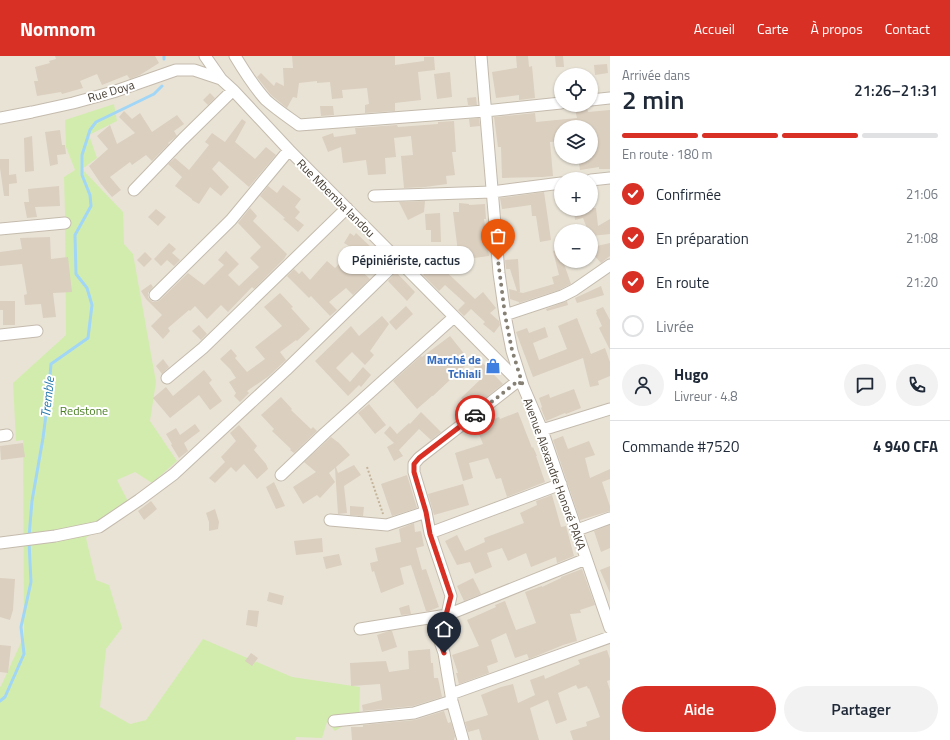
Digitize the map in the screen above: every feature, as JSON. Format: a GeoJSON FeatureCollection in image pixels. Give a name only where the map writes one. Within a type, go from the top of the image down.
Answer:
{"type":"FeatureCollection","features":[{"type":"Feature","properties":{"kind":"street","name":"Rue Mbemba landou"},"geometry":{"type":"LineString","coordinates":[[208,56],[221,79],[520,384]]}},
{"type":"Feature","properties":{"kind":"street"},"geometry":{"type":"LineString","coordinates":[[235,56],[244,72],[266,99],[282,113],[299,124],[485,111],[554,104]]}},
{"type":"Feature","properties":{"kind":"street","name":"Avenue Alexandre Honoré PAKA"},"geometry":{"type":"LineString","coordinates":[[481,56],[499,273],[512,350],[520,384],[542,430],[586,559],[607,611],[610,628]]}},
{"type":"Feature","properties":{"kind":"street","name":"Rue Doya"},"geometry":{"type":"LineString","coordinates":[[0,118],[73,103],[113,92],[176,70],[194,70],[221,79]]}},
{"type":"Feature","properties":{"kind":"street"},"geometry":{"type":"LineString","coordinates":[[134,190],[233,90]]}},
{"type":"Feature","properties":{"kind":"street"},"geometry":{"type":"LineString","coordinates":[[598,99],[610,98]]}},
{"type":"Feature","properties":{"kind":"street"},"geometry":{"type":"LineString","coordinates":[[155,295],[230,220],[289,150]]}},
{"type":"Feature","properties":{"kind":"street"},"geometry":{"type":"LineString","coordinates":[[598,179],[610,178]]}},
{"type":"Feature","properties":{"kind":"street"},"geometry":{"type":"LineString","coordinates":[[374,196],[492,192],[554,185]]}},
{"type":"Feature","properties":{"kind":"street"},"geometry":{"type":"LineString","coordinates":[[167,378],[203,348],[347,208]]}},
{"type":"Feature","properties":{"kind":"street"},"geometry":{"type":"LineString","coordinates":[[0,229],[65,223]]}},
{"type":"Feature","properties":{"kind":"street"},"geometry":{"type":"LineString","coordinates":[[0,543],[55,536],[99,527],[139,500],[174,474],[275,380],[399,260]]}},
{"type":"Feature","properties":{"kind":"street"},"geometry":{"type":"LineString","coordinates":[[505,315],[562,296],[574,290],[610,265]]}},
{"type":"Feature","properties":{"kind":"street"},"geometry":{"type":"LineString","coordinates":[[280,475],[324,433],[454,317]]}},
{"type":"Feature","properties":{"kind":"street"},"geometry":{"type":"LineString","coordinates":[[0,335],[36,331]]}},
{"type":"Feature","properties":{"kind":"street"},"geometry":{"type":"LineString","coordinates":[[463,740],[452,697],[444,653],[434,624],[446,615],[451,596],[430,534],[426,512],[414,472],[414,464],[419,458],[520,384]]}},
{"type":"Feature","properties":{"kind":"street"},"geometry":{"type":"LineString","coordinates":[[542,430],[610,409]]}},
{"type":"Feature","properties":{"kind":"street"},"geometry":{"type":"LineString","coordinates":[[430,534],[561,484]]}},
{"type":"Feature","properties":{"kind":"street"},"geometry":{"type":"LineString","coordinates":[[330,520],[387,525],[426,512]]}},
{"type":"Feature","properties":{"kind":"street"},"geometry":{"type":"LineString","coordinates":[[577,530],[610,518]]}},
{"type":"Feature","properties":{"kind":"street"},"geometry":{"type":"LineString","coordinates":[[360,629],[446,615],[586,559]]}},
{"type":"Feature","properties":{"kind":"street"},"geometry":{"type":"LineString","coordinates":[[334,721],[414,713],[610,637]]}},
{"type":"Feature","properties":{"kind":"path"},"geometry":{"type":"LineString","coordinates":[[367,466],[387,525]]}},
{"type":"Feature","properties":{"kind":"shaded area"},"geometry":{"type":"Polygon","coordinates":[[[0,56],[610,56],[610,740],[0,740],[0,56]]]}},
{"type":"Feature","properties":{"kind":"green space","name":"Redstone"},"geometry":{"type":"Polygon","coordinates":[[[114,104],[117,121],[89,135],[97,158],[82,169],[123,212],[124,244],[133,254],[156,382],[150,421],[177,461],[152,483],[135,472],[117,480],[130,505],[86,538],[96,580],[109,585],[122,628],[106,649],[100,707],[130,724],[146,720],[203,639],[292,677],[360,687],[359,716],[335,731],[327,722],[322,738],[296,737],[295,740],[0,740],[0,687],[24,636],[23,440],[16,441],[13,383],[66,335],[64,177],[75,170],[66,147],[65,120],[114,104]]]}},
{"type":"Feature","properties":{"kind":"building"},"geometry":{"type":"Polygon","coordinates":[[[55,56],[155,56],[159,63],[140,75],[130,79],[127,75],[102,85],[97,74],[80,81],[83,88],[62,94],[61,92],[37,96],[34,81],[38,81],[35,67],[50,63],[49,61],[56,59],[55,56]]]}},
{"type":"Feature","properties":{"kind":"building"},"geometry":{"type":"Polygon","coordinates":[[[292,56],[395,56],[395,65],[424,61],[424,57],[434,57],[435,70],[418,72],[421,100],[395,103],[395,111],[365,113],[365,105],[369,104],[367,88],[342,90],[343,98],[332,99],[330,82],[317,83],[317,81],[299,83],[297,98],[293,97],[287,108],[271,95],[257,77],[261,73],[274,86],[276,82],[284,86],[283,68],[293,68],[292,56]]]}},
{"type":"Feature","properties":{"kind":"building"},"geometry":{"type":"Polygon","coordinates":[[[516,56],[528,56],[529,67],[532,66],[535,98],[519,100],[519,95],[496,98],[492,72],[517,68],[516,56]]]}},
{"type":"Feature","properties":{"kind":"building"},"geometry":{"type":"Polygon","coordinates":[[[555,56],[563,56],[564,67],[556,67],[555,56]]]}},
{"type":"Feature","properties":{"kind":"building"},"geometry":{"type":"Polygon","coordinates":[[[607,64],[608,73],[598,75],[598,68],[594,68],[594,65],[607,64]]]}},
{"type":"Feature","properties":{"kind":"building"},"geometry":{"type":"Polygon","coordinates":[[[450,72],[452,97],[437,99],[434,74],[450,72]]]}},
{"type":"Feature","properties":{"kind":"building"},"geometry":{"type":"Polygon","coordinates":[[[210,93],[215,98],[208,105],[203,100],[210,93]]]}},
{"type":"Feature","properties":{"kind":"building"},"geometry":{"type":"Polygon","coordinates":[[[476,97],[477,105],[468,105],[467,98],[476,97]]]}},
{"type":"Feature","properties":{"kind":"building"},"geometry":{"type":"Polygon","coordinates":[[[320,106],[333,106],[334,115],[321,116],[320,106]]]}},
{"type":"Feature","properties":{"kind":"building"},"geometry":{"type":"Polygon","coordinates":[[[610,110],[610,169],[599,169],[599,167],[580,170],[579,164],[598,164],[598,120],[556,120],[577,118],[576,112],[598,112],[610,110]]]}},
{"type":"Feature","properties":{"kind":"building"},"geometry":{"type":"Polygon","coordinates":[[[124,111],[132,119],[140,113],[152,132],[177,115],[184,124],[174,131],[177,136],[168,143],[169,144],[152,161],[146,155],[132,165],[130,162],[110,177],[121,190],[112,197],[89,166],[108,149],[97,136],[110,125],[117,144],[135,133],[119,117],[124,111]]]}},
{"type":"Feature","properties":{"kind":"building"},"geometry":{"type":"Polygon","coordinates":[[[535,113],[536,122],[554,120],[554,142],[550,142],[553,176],[502,178],[501,147],[498,147],[494,117],[535,113]]]}},
{"type":"Feature","properties":{"kind":"building"},"geometry":{"type":"Polygon","coordinates":[[[479,118],[480,126],[470,127],[469,119],[479,118]]]}},
{"type":"Feature","properties":{"kind":"building"},"geometry":{"type":"Polygon","coordinates":[[[242,119],[246,122],[235,142],[255,159],[266,147],[276,155],[249,187],[219,161],[212,169],[229,187],[221,196],[210,187],[199,204],[175,186],[182,177],[168,164],[175,158],[189,170],[209,145],[205,142],[212,133],[225,142],[242,119]]]}},
{"type":"Feature","properties":{"kind":"building"},"geometry":{"type":"Polygon","coordinates":[[[454,121],[456,152],[452,152],[455,175],[446,176],[447,184],[425,187],[404,188],[401,156],[413,155],[411,136],[394,138],[396,157],[385,158],[386,174],[368,175],[366,160],[343,163],[341,147],[328,152],[322,137],[333,133],[334,137],[356,134],[355,128],[397,125],[398,127],[438,124],[438,122],[454,121]]]}},
{"type":"Feature","properties":{"kind":"building"},"geometry":{"type":"Polygon","coordinates":[[[60,130],[62,145],[65,145],[66,154],[57,155],[58,164],[50,166],[45,132],[60,130]]]}},
{"type":"Feature","properties":{"kind":"building"},"geometry":{"type":"Polygon","coordinates":[[[32,136],[34,171],[25,172],[24,138],[32,136]]]}},
{"type":"Feature","properties":{"kind":"building"},"geometry":{"type":"Polygon","coordinates":[[[0,159],[9,159],[9,175],[16,174],[17,183],[9,184],[9,196],[4,196],[0,159]]]}},
{"type":"Feature","properties":{"kind":"building"},"geometry":{"type":"Polygon","coordinates":[[[283,185],[301,199],[295,207],[300,212],[295,218],[304,225],[298,232],[283,219],[285,218],[260,196],[268,186],[277,193],[283,185]]]}},
{"type":"Feature","properties":{"kind":"building"},"geometry":{"type":"Polygon","coordinates":[[[59,186],[60,206],[35,207],[37,217],[27,218],[24,202],[29,202],[28,189],[59,186]]]}},
{"type":"Feature","properties":{"kind":"building"},"geometry":{"type":"Polygon","coordinates":[[[544,192],[551,240],[540,242],[536,216],[532,216],[531,205],[502,209],[500,198],[544,192]]]}},
{"type":"Feature","properties":{"kind":"building"},"geometry":{"type":"Polygon","coordinates":[[[425,201],[424,212],[408,220],[399,202],[425,201]]]}},
{"type":"Feature","properties":{"kind":"building"},"geometry":{"type":"Polygon","coordinates":[[[459,203],[469,205],[485,204],[486,219],[484,219],[489,256],[459,260],[453,212],[459,212],[459,203]]]}},
{"type":"Feature","properties":{"kind":"building"},"geometry":{"type":"Polygon","coordinates":[[[250,208],[257,216],[253,221],[287,254],[284,259],[254,289],[252,287],[228,312],[221,305],[207,319],[195,306],[168,328],[170,331],[163,339],[151,326],[162,315],[146,299],[141,291],[151,284],[153,287],[148,293],[148,297],[153,302],[157,302],[188,273],[204,285],[224,265],[218,260],[226,251],[239,264],[228,275],[239,286],[259,267],[250,258],[261,247],[238,223],[250,208]]]}},
{"type":"Feature","properties":{"kind":"building"},"geometry":{"type":"Polygon","coordinates":[[[156,209],[166,217],[158,226],[148,217],[156,209]]]}},
{"type":"Feature","properties":{"kind":"building"},"geometry":{"type":"Polygon","coordinates":[[[440,213],[441,242],[431,242],[431,230],[426,230],[425,214],[440,213]]]}},
{"type":"Feature","properties":{"kind":"building"},"geometry":{"type":"Polygon","coordinates":[[[575,216],[597,216],[598,224],[585,224],[583,218],[575,220],[575,216]]]}},
{"type":"Feature","properties":{"kind":"building"},"geometry":{"type":"Polygon","coordinates":[[[610,219],[610,234],[598,235],[598,226],[610,219]]]}},
{"type":"Feature","properties":{"kind":"building"},"geometry":{"type":"Polygon","coordinates":[[[350,233],[354,236],[356,233],[373,249],[356,266],[370,279],[353,295],[346,288],[329,302],[337,310],[330,316],[311,296],[309,298],[287,276],[294,269],[299,274],[302,271],[310,280],[327,261],[335,268],[354,249],[344,243],[350,233]]]}},
{"type":"Feature","properties":{"kind":"building"},"geometry":{"type":"Polygon","coordinates":[[[50,237],[51,259],[68,257],[72,292],[53,293],[56,317],[43,318],[41,304],[25,305],[24,295],[27,294],[22,264],[0,266],[0,252],[22,249],[20,238],[50,237]]]}},
{"type":"Feature","properties":{"kind":"building"},"geometry":{"type":"Polygon","coordinates":[[[169,243],[176,249],[172,253],[180,260],[174,266],[167,260],[161,266],[154,259],[169,243]]]}},
{"type":"Feature","properties":{"kind":"building"},"geometry":{"type":"Polygon","coordinates":[[[610,243],[610,256],[601,263],[598,260],[598,246],[610,243]]]}},
{"type":"Feature","properties":{"kind":"building"},"geometry":{"type":"Polygon","coordinates":[[[145,252],[152,259],[144,267],[137,260],[145,252]]]}},
{"type":"Feature","properties":{"kind":"building"},"geometry":{"type":"Polygon","coordinates":[[[425,255],[433,262],[435,261],[475,299],[483,292],[496,308],[490,313],[499,321],[500,325],[494,333],[483,324],[485,322],[471,309],[464,316],[458,310],[465,303],[445,285],[439,291],[423,275],[428,269],[419,261],[425,255]]]}},
{"type":"Feature","properties":{"kind":"building"},"geometry":{"type":"Polygon","coordinates":[[[518,259],[520,292],[518,292],[523,293],[554,284],[552,277],[559,275],[557,268],[565,268],[571,284],[559,290],[519,303],[510,299],[509,289],[517,291],[510,269],[506,269],[505,260],[518,259]]]}},
{"type":"Feature","properties":{"kind":"building"},"geometry":{"type":"Polygon","coordinates":[[[396,272],[415,292],[407,301],[388,281],[396,272]]]}},
{"type":"Feature","properties":{"kind":"building"},"geometry":{"type":"Polygon","coordinates":[[[601,286],[604,295],[577,303],[575,298],[601,286]]]}},
{"type":"Feature","properties":{"kind":"building"},"geometry":{"type":"Polygon","coordinates":[[[280,293],[310,329],[297,341],[296,340],[280,352],[286,360],[269,376],[247,391],[249,393],[240,402],[234,396],[236,393],[229,382],[236,378],[230,369],[220,359],[231,349],[237,356],[235,358],[247,372],[265,359],[255,347],[282,326],[264,307],[280,293]]]}},
{"type":"Feature","properties":{"kind":"building"},"geometry":{"type":"Polygon","coordinates":[[[0,301],[15,301],[15,325],[3,325],[3,310],[0,310],[0,301]]]}},
{"type":"Feature","properties":{"kind":"building"},"geometry":{"type":"Polygon","coordinates":[[[567,301],[568,305],[547,311],[546,309],[567,301]]]}},
{"type":"Feature","properties":{"kind":"building"},"geometry":{"type":"Polygon","coordinates":[[[406,306],[413,314],[396,330],[389,322],[406,306]]]}},
{"type":"Feature","properties":{"kind":"building"},"geometry":{"type":"Polygon","coordinates":[[[603,307],[610,320],[610,350],[599,328],[602,326],[596,313],[596,310],[603,307]]]}},
{"type":"Feature","properties":{"kind":"building"},"geometry":{"type":"Polygon","coordinates":[[[382,316],[389,324],[370,351],[374,355],[365,365],[352,352],[336,368],[350,382],[363,367],[371,375],[361,387],[359,385],[348,396],[315,361],[351,326],[359,336],[382,316]]]}},
{"type":"Feature","properties":{"kind":"building"},"geometry":{"type":"Polygon","coordinates":[[[577,318],[591,354],[605,348],[610,362],[610,376],[598,381],[599,385],[590,387],[583,358],[533,377],[516,332],[527,328],[529,333],[545,327],[548,337],[533,343],[539,360],[567,349],[558,326],[577,318]]]}},
{"type":"Feature","properties":{"kind":"building"},"geometry":{"type":"Polygon","coordinates":[[[199,325],[207,334],[201,340],[192,331],[199,325]]]}},
{"type":"Feature","properties":{"kind":"building"},"geometry":{"type":"Polygon","coordinates":[[[450,336],[470,361],[417,409],[393,381],[421,356],[422,357],[450,336]]]}},
{"type":"Feature","properties":{"kind":"building"},"geometry":{"type":"Polygon","coordinates":[[[477,357],[503,384],[471,409],[461,398],[483,377],[471,363],[477,357]]]}},
{"type":"Feature","properties":{"kind":"building"},"geometry":{"type":"Polygon","coordinates":[[[163,359],[169,367],[162,374],[156,366],[163,359]]]}},
{"type":"Feature","properties":{"kind":"building"},"geometry":{"type":"Polygon","coordinates":[[[204,370],[212,380],[209,383],[222,401],[210,410],[199,395],[170,418],[153,398],[166,387],[173,396],[204,370]]]}},
{"type":"Feature","properties":{"kind":"building"},"geometry":{"type":"Polygon","coordinates":[[[574,389],[581,408],[546,421],[539,398],[549,394],[550,398],[574,389]]]}},
{"type":"Feature","properties":{"kind":"building"},"geometry":{"type":"Polygon","coordinates":[[[281,397],[292,409],[291,410],[311,429],[313,427],[317,431],[294,453],[272,431],[274,429],[261,415],[281,397]]]}},
{"type":"Feature","properties":{"kind":"building"},"geometry":{"type":"Polygon","coordinates":[[[369,404],[386,425],[375,434],[358,413],[369,404]]]}},
{"type":"Feature","properties":{"kind":"building"},"geometry":{"type":"Polygon","coordinates":[[[421,412],[441,432],[431,440],[419,429],[399,450],[403,456],[394,461],[387,447],[394,443],[384,433],[390,426],[397,434],[409,423],[410,424],[421,412]]]}},
{"type":"Feature","properties":{"kind":"building"},"geometry":{"type":"Polygon","coordinates":[[[518,412],[532,448],[533,447],[537,456],[545,482],[507,497],[501,478],[496,479],[488,458],[469,463],[473,478],[463,481],[455,453],[483,444],[476,427],[499,417],[500,419],[518,412]]]}},
{"type":"Feature","properties":{"kind":"building"},"geometry":{"type":"Polygon","coordinates":[[[195,424],[200,431],[184,443],[188,451],[179,458],[166,434],[176,428],[180,435],[195,424]]]}},
{"type":"Feature","properties":{"kind":"building"},"geometry":{"type":"Polygon","coordinates":[[[239,425],[257,446],[254,450],[266,464],[268,469],[257,479],[244,464],[236,472],[231,467],[215,483],[209,478],[225,462],[221,457],[236,441],[230,433],[239,425]]]}},
{"type":"Feature","properties":{"kind":"building"},"geometry":{"type":"Polygon","coordinates":[[[563,436],[568,449],[589,441],[595,455],[585,458],[590,478],[610,469],[610,479],[602,482],[610,506],[610,511],[580,520],[553,440],[563,436]]]}},
{"type":"Feature","properties":{"kind":"building"},"geometry":{"type":"Polygon","coordinates":[[[331,437],[350,455],[336,467],[338,473],[354,465],[361,475],[344,486],[347,513],[338,514],[335,468],[329,473],[335,482],[320,498],[317,495],[303,504],[293,487],[316,472],[304,462],[331,437]]]}},
{"type":"Feature","properties":{"kind":"building"},"geometry":{"type":"Polygon","coordinates":[[[23,443],[25,457],[1,460],[0,446],[23,443]]]}},
{"type":"Feature","properties":{"kind":"building"},"geometry":{"type":"Polygon","coordinates":[[[407,475],[417,508],[392,516],[381,484],[407,475]]]}},
{"type":"Feature","properties":{"kind":"building"},"geometry":{"type":"Polygon","coordinates":[[[274,482],[285,506],[276,509],[266,487],[274,482]]]}},
{"type":"Feature","properties":{"kind":"building"},"geometry":{"type":"Polygon","coordinates":[[[463,484],[469,505],[434,515],[428,494],[463,484]]]}},
{"type":"Feature","properties":{"kind":"building"},"geometry":{"type":"Polygon","coordinates":[[[552,495],[561,527],[566,526],[574,556],[557,563],[556,557],[531,567],[526,553],[508,561],[502,548],[487,553],[492,567],[475,574],[470,562],[457,565],[445,541],[457,535],[465,551],[485,542],[484,538],[524,523],[520,513],[537,505],[536,501],[552,495]]]}},
{"type":"Feature","properties":{"kind":"building"},"geometry":{"type":"Polygon","coordinates":[[[151,501],[157,509],[144,520],[138,511],[151,501]]]}},
{"type":"Feature","properties":{"kind":"building"},"geometry":{"type":"Polygon","coordinates":[[[350,506],[364,507],[363,516],[350,515],[350,506]]]}},
{"type":"Feature","properties":{"kind":"building"},"geometry":{"type":"Polygon","coordinates":[[[215,509],[219,522],[218,529],[209,531],[209,522],[206,513],[215,509]]]}},
{"type":"Feature","properties":{"kind":"building"},"geometry":{"type":"Polygon","coordinates":[[[414,523],[415,532],[421,531],[424,546],[416,548],[422,570],[426,569],[439,607],[429,611],[426,611],[411,565],[400,568],[404,584],[381,593],[374,571],[372,572],[370,563],[378,561],[375,548],[401,542],[399,529],[414,523]]]}},
{"type":"Feature","properties":{"kind":"building"},"geometry":{"type":"Polygon","coordinates":[[[610,525],[610,548],[601,552],[594,531],[610,525]]]}},
{"type":"Feature","properties":{"kind":"building"},"geometry":{"type":"Polygon","coordinates":[[[322,538],[323,552],[296,555],[294,541],[322,538]]]}},
{"type":"Feature","properties":{"kind":"building"},"geometry":{"type":"Polygon","coordinates":[[[339,554],[342,565],[326,569],[323,557],[339,554]]]}},
{"type":"Feature","properties":{"kind":"building"},"geometry":{"type":"Polygon","coordinates":[[[610,566],[610,593],[600,570],[610,566]]]}},
{"type":"Feature","properties":{"kind":"building"},"geometry":{"type":"Polygon","coordinates":[[[582,569],[595,605],[580,610],[581,613],[570,614],[577,641],[529,659],[527,654],[515,658],[506,633],[491,640],[498,662],[487,666],[489,673],[459,684],[456,673],[458,673],[452,655],[479,646],[467,620],[496,607],[495,605],[505,601],[516,630],[536,623],[525,592],[542,587],[561,577],[582,569]]]}},
{"type":"Feature","properties":{"kind":"building"},"geometry":{"type":"Polygon","coordinates":[[[0,578],[15,579],[13,610],[10,620],[0,617],[0,578]]]}},
{"type":"Feature","properties":{"kind":"building"},"geometry":{"type":"Polygon","coordinates":[[[473,578],[481,594],[464,601],[457,586],[473,578]]]}},
{"type":"Feature","properties":{"kind":"building"},"geometry":{"type":"Polygon","coordinates":[[[269,592],[284,596],[282,605],[267,601],[269,592]]]}},
{"type":"Feature","properties":{"kind":"building"},"geometry":{"type":"Polygon","coordinates":[[[409,605],[411,614],[401,615],[399,608],[409,605]]]}},
{"type":"Feature","properties":{"kind":"building"},"geometry":{"type":"Polygon","coordinates":[[[248,610],[259,611],[257,627],[246,625],[248,610]]]}},
{"type":"Feature","properties":{"kind":"building"},"geometry":{"type":"Polygon","coordinates":[[[459,620],[462,627],[445,633],[442,627],[446,624],[459,620]]]}},
{"type":"Feature","properties":{"kind":"building"},"geometry":{"type":"Polygon","coordinates":[[[392,631],[397,647],[382,652],[377,635],[392,631]]]}},
{"type":"Feature","properties":{"kind":"building"},"geometry":{"type":"Polygon","coordinates":[[[0,645],[11,646],[8,673],[0,672],[0,645]]]}},
{"type":"Feature","properties":{"kind":"building"},"geometry":{"type":"Polygon","coordinates":[[[430,649],[434,678],[438,678],[442,697],[413,706],[363,711],[362,705],[382,700],[380,684],[351,686],[350,663],[386,661],[389,672],[409,669],[408,651],[430,649]]]}},
{"type":"Feature","properties":{"kind":"building"},"geometry":{"type":"Polygon","coordinates":[[[607,650],[610,659],[610,680],[607,681],[610,690],[610,740],[573,740],[570,731],[587,726],[586,722],[600,717],[589,688],[588,689],[587,686],[578,689],[576,685],[558,693],[567,720],[556,724],[548,700],[530,708],[539,740],[482,740],[479,729],[468,732],[465,722],[488,715],[481,695],[513,684],[518,703],[535,695],[530,680],[544,675],[545,679],[580,664],[578,660],[607,650]]]}},
{"type":"Feature","properties":{"kind":"building"},"geometry":{"type":"Polygon","coordinates":[[[251,653],[258,658],[252,666],[245,661],[251,653]]]}},
{"type":"Feature","properties":{"kind":"building"},"geometry":{"type":"Polygon","coordinates":[[[444,711],[448,723],[451,722],[455,736],[454,740],[352,740],[351,727],[363,727],[363,725],[415,720],[444,711]]]}},
{"type":"Feature","properties":{"kind":"waterway","name":"Tremble"},"geometry":{"type":"LineString","coordinates":[[29,537],[32,501],[43,438],[51,364],[88,338],[92,305],[87,288],[76,274],[75,235],[91,206],[90,195],[82,175],[82,155],[90,130],[96,122],[154,94],[162,86]]}},
{"type":"Feature","properties":{"kind":"waterway","name":"Tremble"},"geometry":{"type":"LineString","coordinates":[[0,701],[5,697],[24,654],[21,627],[31,582],[29,542]]}},
{"type":"Feature","properties":{"kind":"way so far"},"geometry":{"type":"LineString","coordinates":[[475,415],[518,381],[523,386],[512,350],[505,315],[498,260]]}},
{"type":"Feature","properties":{"kind":"place","name":"Pépiniériste, cactus"},"geometry":{"type":"Point","coordinates":[498,260]}},
{"type":"Feature","properties":{"kind":"place","name":"Marché de Tchiali"},"geometry":{"type":"Point","coordinates":[493,366]}},
{"type":"Feature","properties":{"kind":"route"},"geometry":{"type":"LineString","coordinates":[[444,653],[434,624],[446,615],[451,596],[430,534],[426,512],[414,472],[414,464],[419,458],[475,415]]}}]}
